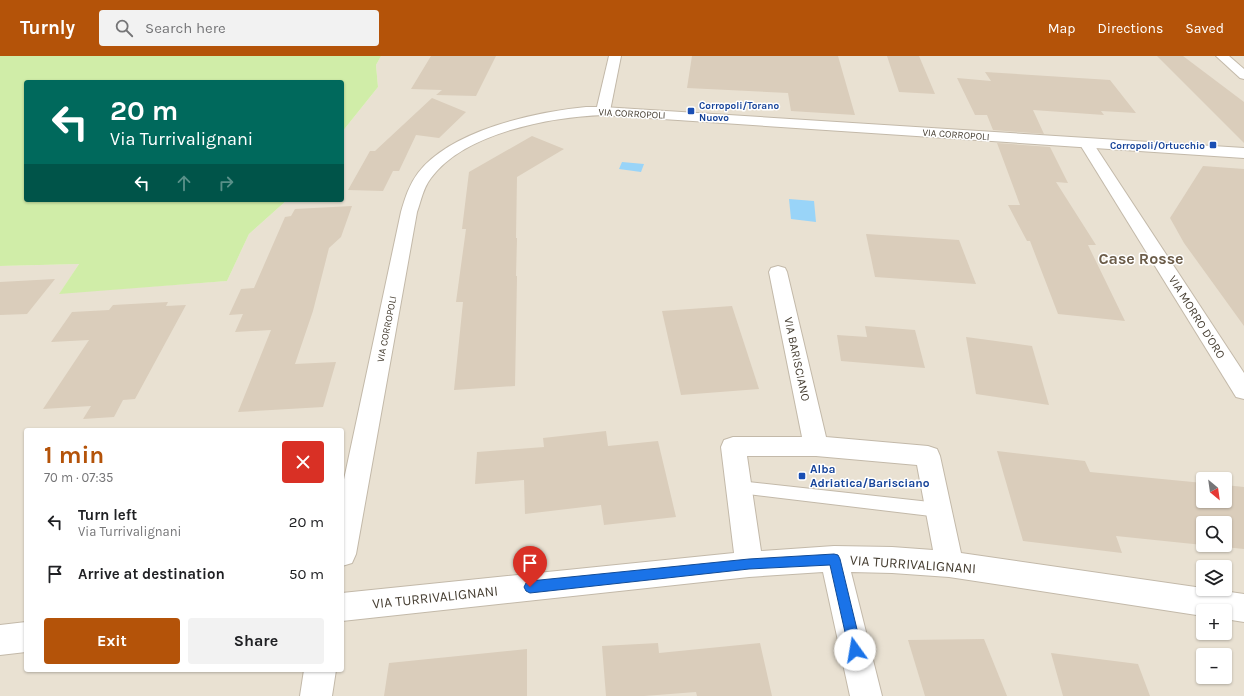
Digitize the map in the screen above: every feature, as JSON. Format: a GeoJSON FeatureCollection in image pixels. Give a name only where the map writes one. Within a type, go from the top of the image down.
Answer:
{"type":"FeatureCollection","features":[{"type":"Feature","properties":{"kind":"street"},"geometry":{"type":"LineString","coordinates":[[603,110],[615,56]]}},
{"type":"Feature","properties":{"kind":"street"},"geometry":{"type":"LineString","coordinates":[[1222,56],[1244,75]]}},
{"type":"Feature","properties":{"kind":"street","name":"VIA CORROPOLI"},"geometry":{"type":"LineString","coordinates":[[344,544],[409,212],[415,192],[425,175],[441,158],[466,144],[493,132],[540,117],[577,111],[603,110],[1244,153]]}},
{"type":"Feature","properties":{"kind":"street","name":"VIA MORRO D'ORO"},"geometry":{"type":"LineString","coordinates":[[1086,143],[1244,391]]}},
{"type":"Feature","properties":{"kind":"street","name":"VIA BARISCIANO"},"geometry":{"type":"LineString","coordinates":[[778,272],[816,446]]}},
{"type":"Feature","properties":{"kind":"street"},"geometry":{"type":"LineString","coordinates":[[749,564],[733,447],[816,446],[928,456],[949,564]]}},
{"type":"Feature","properties":{"kind":"street"},"geometry":{"type":"LineString","coordinates":[[834,559],[866,696]]}},
{"type":"Feature","properties":{"kind":"street","name":"VIA TURRIVALIGNANI"},"geometry":{"type":"LineString","coordinates":[[344,607],[749,564],[834,559],[892,560],[949,564],[1244,608]]}},
{"type":"Feature","properties":{"kind":"street"},"geometry":{"type":"LineString","coordinates":[[0,640],[24,637]]}},
{"type":"Feature","properties":{"kind":"street"},"geometry":{"type":"LineString","coordinates":[[316,696],[320,672]]}},
{"type":"Feature","properties":{"kind":"lane"},"geometry":{"type":"LineString","coordinates":[[739,487],[938,510]]}},
{"type":"Feature","properties":{"kind":"shaded area"},"geometry":{"type":"Polygon","coordinates":[[[381,56],[1244,56],[1244,696],[0,696],[0,266],[79,264],[60,293],[227,281],[249,234],[285,202],[344,202],[344,130],[378,87],[376,65],[381,56]]]}},
{"type":"Feature","properties":{"kind":"green space"},"geometry":{"type":"Polygon","coordinates":[[[0,56],[381,56],[376,65],[378,87],[344,130],[344,80],[24,80],[24,202],[285,202],[249,234],[227,281],[59,294],[79,264],[0,266],[0,56]]]}},
{"type":"Feature","properties":{"kind":"water"},"geometry":{"type":"Polygon","coordinates":[[[622,162],[644,164],[641,172],[619,169],[622,162]]]}},
{"type":"Feature","properties":{"kind":"water"},"geometry":{"type":"Polygon","coordinates":[[[789,199],[814,201],[816,222],[791,219],[789,199]]]}},
{"type":"Feature","properties":{"kind":"building"},"geometry":{"type":"Polygon","coordinates":[[[431,56],[496,56],[476,96],[436,95],[442,90],[411,89],[431,56]]]}},
{"type":"Feature","properties":{"kind":"building"},"geometry":{"type":"Polygon","coordinates":[[[692,56],[838,56],[855,115],[791,111],[788,93],[687,88],[692,56]]]}},
{"type":"Feature","properties":{"kind":"building"},"geometry":{"type":"Polygon","coordinates":[[[887,56],[919,56],[935,94],[899,92],[887,56]]]}},
{"type":"Feature","properties":{"kind":"building"},"geometry":{"type":"Polygon","coordinates":[[[1157,56],[1183,56],[1244,102],[1244,143],[1157,56]]]}},
{"type":"Feature","properties":{"kind":"building"},"geometry":{"type":"Polygon","coordinates":[[[985,72],[1110,80],[1136,113],[1101,111],[1104,115],[1033,110],[1044,134],[993,130],[987,115],[975,115],[957,78],[991,81],[985,72]]]}},
{"type":"Feature","properties":{"kind":"building"},"geometry":{"type":"Polygon","coordinates":[[[432,98],[466,112],[439,138],[416,135],[399,171],[393,171],[383,191],[348,190],[370,151],[375,151],[432,98]]]}},
{"type":"Feature","properties":{"kind":"building"},"geometry":{"type":"Polygon","coordinates":[[[532,136],[564,149],[517,177],[515,386],[454,390],[463,302],[456,302],[466,229],[462,229],[469,172],[532,136]]]}},
{"type":"Feature","properties":{"kind":"building"},"geometry":{"type":"Polygon","coordinates":[[[997,143],[1050,147],[1068,183],[1056,182],[1096,245],[1088,245],[1125,321],[1058,314],[1030,241],[1027,241],[1008,205],[1020,205],[997,143]]]}},
{"type":"Feature","properties":{"kind":"building"},"geometry":{"type":"Polygon","coordinates":[[[1203,166],[1244,169],[1244,326],[1184,243],[1170,218],[1203,166]]]}},
{"type":"Feature","properties":{"kind":"building"},"geometry":{"type":"Polygon","coordinates":[[[352,206],[341,237],[329,248],[313,311],[295,364],[336,362],[323,407],[238,412],[271,330],[235,332],[243,314],[229,315],[241,289],[254,288],[285,217],[291,216],[295,209],[352,206]]]}},
{"type":"Feature","properties":{"kind":"building"},"geometry":{"type":"Polygon","coordinates":[[[866,234],[959,240],[976,284],[875,277],[866,234]]]}},
{"type":"Feature","properties":{"kind":"building"},"geometry":{"type":"Polygon","coordinates":[[[55,279],[27,314],[0,315],[0,282],[55,279]]]}},
{"type":"Feature","properties":{"kind":"building"},"geometry":{"type":"Polygon","coordinates":[[[168,302],[166,306],[186,305],[135,399],[123,400],[114,417],[83,419],[91,406],[43,409],[89,340],[51,342],[72,312],[109,310],[113,305],[168,302]]]}},
{"type":"Feature","properties":{"kind":"building"},"geometry":{"type":"Polygon","coordinates":[[[732,306],[759,389],[681,395],[662,311],[732,306]]]}},
{"type":"Feature","properties":{"kind":"building"},"geometry":{"type":"Polygon","coordinates":[[[865,326],[915,330],[925,368],[841,361],[837,335],[867,337],[865,326]]]}},
{"type":"Feature","properties":{"kind":"building"},"geometry":{"type":"Polygon","coordinates":[[[966,337],[1032,346],[1049,405],[976,394],[966,337]]]}},
{"type":"Feature","properties":{"kind":"building"},"geometry":{"type":"Polygon","coordinates":[[[606,431],[608,446],[658,441],[676,517],[604,525],[601,505],[525,514],[524,480],[475,484],[477,452],[544,447],[543,438],[606,431]]]}},
{"type":"Feature","properties":{"kind":"building"},"geometry":{"type":"Polygon","coordinates":[[[997,451],[1085,461],[1090,472],[1196,482],[1196,508],[1232,508],[1232,486],[1244,487],[1244,549],[1232,548],[1232,516],[1196,516],[1196,544],[1116,536],[1122,553],[1023,541],[997,451]]]}},
{"type":"Feature","properties":{"kind":"building"},"geometry":{"type":"Polygon","coordinates":[[[984,639],[1007,696],[925,696],[908,640],[984,639]]]}},
{"type":"Feature","properties":{"kind":"building"},"geometry":{"type":"Polygon","coordinates":[[[658,643],[659,653],[760,643],[772,696],[697,696],[696,692],[644,696],[606,696],[602,646],[658,643]]]}},
{"type":"Feature","properties":{"kind":"building"},"geometry":{"type":"Polygon","coordinates":[[[527,649],[527,696],[384,696],[389,663],[527,649]]]}},
{"type":"Feature","properties":{"kind":"building"},"geometry":{"type":"Polygon","coordinates":[[[1051,653],[1138,664],[1150,696],[1063,696],[1051,653]]]}},
{"type":"Feature","properties":{"kind":"place","name":"Corropoli/Torano Nuovo"},"geometry":{"type":"Point","coordinates":[691,111]}},
{"type":"Feature","properties":{"kind":"place","name":"Corropoli/Ortucchio"},"geometry":{"type":"Point","coordinates":[1213,145]}},
{"type":"Feature","properties":{"kind":"place","name":"Alba Adriatica/Barisciano"},"geometry":{"type":"Point","coordinates":[802,476]}},
{"type":"Feature","properties":{"kind":"district","name":"Case Rosse"},"geometry":{"type":"Point","coordinates":[1141,258]}},
{"type":"Feature","properties":{"kind":"route"},"geometry":{"type":"LineString","coordinates":[[530,587],[749,564],[834,559],[855,650]]}}]}
